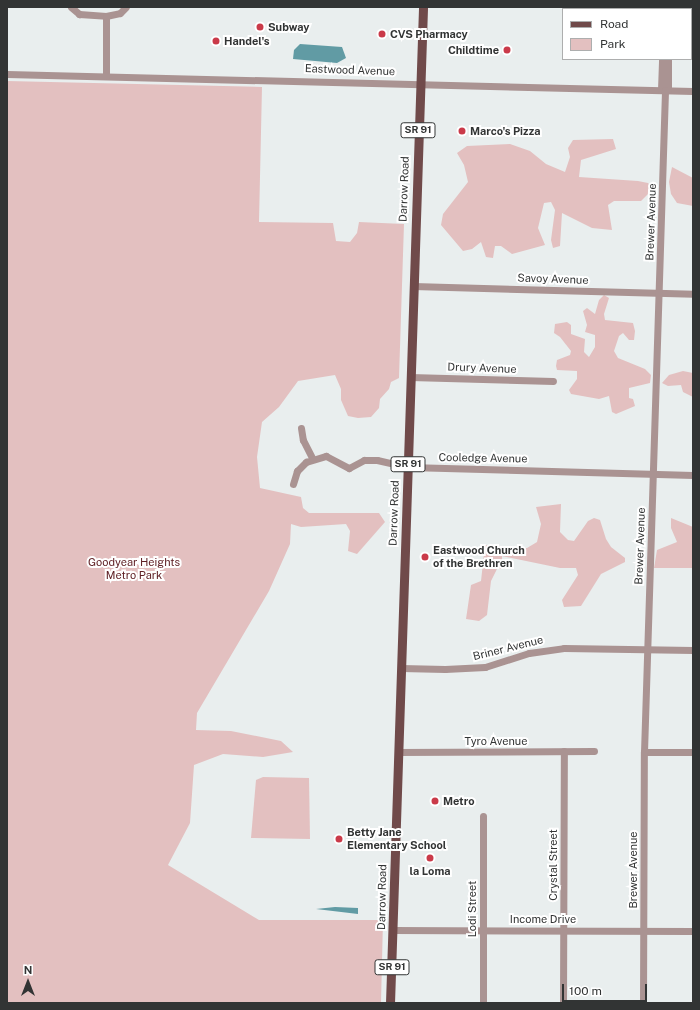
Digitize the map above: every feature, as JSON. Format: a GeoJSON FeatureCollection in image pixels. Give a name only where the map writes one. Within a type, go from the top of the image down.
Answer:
{"type":"FeatureCollection","features":[{"type":"Feature","properties":{"kind":"main road","name":"Darrow Road"},"geometry":{"type":"LineString","coordinates":[[390,1003],[423,7]]}},
{"type":"Feature","properties":{"kind":"street"},"geometry":{"type":"LineString","coordinates":[[71,7],[80,14],[106,16],[120,13],[126,7]]}},
{"type":"Feature","properties":{"kind":"street"},"geometry":{"type":"LineString","coordinates":[[647,7],[669,8]]}},
{"type":"Feature","properties":{"kind":"street"},"geometry":{"type":"LineString","coordinates":[[106,16],[106,76]]}},
{"type":"Feature","properties":{"kind":"street"},"geometry":{"type":"LineString","coordinates":[[662,60],[664,90]]}},
{"type":"Feature","properties":{"kind":"street"},"geometry":{"type":"LineString","coordinates":[[664,90],[668,60]]}},
{"type":"Feature","properties":{"kind":"street","name":"Eastwood Avenue"},"geometry":{"type":"LineString","coordinates":[[7,74],[693,91]]}},
{"type":"Feature","properties":{"kind":"street","name":"Brewer Avenue"},"geometry":{"type":"LineString","coordinates":[[643,1003],[644,752],[664,90]]}},
{"type":"Feature","properties":{"kind":"street","name":"Savoy Avenue"},"geometry":{"type":"LineString","coordinates":[[413,286],[693,294]]}},
{"type":"Feature","properties":{"kind":"street","name":"Drury Avenue"},"geometry":{"type":"LineString","coordinates":[[410,377],[553,381]]}},
{"type":"Feature","properties":{"kind":"street"},"geometry":{"type":"LineString","coordinates":[[293,484],[301,466],[312,458],[303,440],[301,428]]}},
{"type":"Feature","properties":{"kind":"street","name":"Cooledge Avenue"},"geometry":{"type":"LineString","coordinates":[[312,458],[331,457],[349,468],[368,460],[408,467],[693,476]]}},
{"type":"Feature","properties":{"kind":"street","name":"Briner Avenue"},"geometry":{"type":"LineString","coordinates":[[401,668],[473,669],[556,648],[693,650]]}},
{"type":"Feature","properties":{"kind":"street","name":"Crystal Street"},"geometry":{"type":"LineString","coordinates":[[563,1003],[564,751]]}},
{"type":"Feature","properties":{"kind":"street","name":"Tyro Avenue"},"geometry":{"type":"LineString","coordinates":[[398,752],[594,751]]}},
{"type":"Feature","properties":{"kind":"street"},"geometry":{"type":"LineString","coordinates":[[644,752],[693,752]]}},
{"type":"Feature","properties":{"kind":"street","name":"Lodi Street"},"geometry":{"type":"LineString","coordinates":[[483,816],[483,1003]]}},
{"type":"Feature","properties":{"kind":"street","name":"Income Drive"},"geometry":{"type":"LineString","coordinates":[[393,930],[693,931]]}},
{"type":"Feature","properties":{"kind":"green space","name":"Goodyear Heights Metro Park"},"geometry":{"type":"Polygon","coordinates":[[[7,81],[262,87],[259,222],[333,223],[336,241],[350,242],[357,233],[359,222],[404,224],[399,378],[391,382],[389,389],[380,399],[379,408],[371,417],[358,418],[348,416],[341,400],[341,389],[335,375],[298,381],[279,407],[262,422],[257,457],[260,488],[301,497],[303,508],[309,513],[379,513],[385,522],[357,554],[348,551],[350,531],[346,524],[301,527],[291,524],[290,544],[269,591],[197,713],[196,730],[231,731],[281,741],[293,752],[263,757],[223,754],[194,765],[190,823],[168,865],[259,920],[383,920],[381,1003],[7,1003],[7,81]]]}},
{"type":"Feature","properties":{"kind":"green space"},"geometry":{"type":"Polygon","coordinates":[[[613,139],[616,149],[581,160],[579,177],[638,181],[648,183],[653,189],[641,201],[614,201],[608,205],[612,230],[592,228],[562,213],[560,246],[553,248],[551,240],[555,210],[551,202],[544,203],[538,228],[545,245],[512,254],[501,246],[495,246],[493,258],[486,257],[481,242],[472,249],[463,251],[441,225],[443,214],[468,182],[464,165],[457,153],[467,146],[510,144],[530,151],[546,164],[565,172],[570,157],[568,148],[573,140],[613,139]]]}},
{"type":"Feature","properties":{"kind":"green space"},"geometry":{"type":"Polygon","coordinates":[[[672,167],[693,178],[693,206],[677,203],[671,194],[669,182],[672,167]]]}},
{"type":"Feature","properties":{"kind":"green space"},"geometry":{"type":"Polygon","coordinates":[[[604,295],[609,298],[604,314],[605,320],[633,323],[635,331],[634,340],[629,340],[623,333],[619,336],[614,351],[618,358],[645,369],[651,375],[650,383],[629,388],[629,398],[633,399],[635,406],[616,414],[612,412],[609,396],[599,399],[571,394],[569,390],[577,379],[577,371],[557,370],[556,366],[557,360],[570,355],[571,351],[560,337],[554,333],[555,324],[567,322],[571,325],[571,334],[585,339],[584,352],[589,357],[595,347],[595,335],[585,332],[587,325],[583,311],[587,308],[595,314],[599,300],[604,295]]]}},
{"type":"Feature","properties":{"kind":"green space"},"geometry":{"type":"Polygon","coordinates":[[[683,371],[693,373],[693,397],[683,392],[681,385],[668,386],[662,383],[669,375],[683,371]]]}},
{"type":"Feature","properties":{"kind":"green space"},"geometry":{"type":"Polygon","coordinates":[[[561,504],[560,532],[568,540],[574,541],[588,521],[594,518],[600,520],[606,539],[611,547],[625,558],[625,562],[601,574],[581,606],[564,607],[562,600],[578,575],[576,568],[560,568],[502,556],[502,561],[513,568],[497,569],[491,581],[487,615],[479,621],[466,619],[471,585],[481,581],[485,545],[527,548],[537,542],[541,524],[536,507],[561,504]]]}},
{"type":"Feature","properties":{"kind":"green space"},"geometry":{"type":"Polygon","coordinates":[[[671,518],[693,527],[693,568],[654,568],[657,550],[677,542],[671,528],[671,518]]]}},
{"type":"Feature","properties":{"kind":"green space"},"geometry":{"type":"Polygon","coordinates":[[[263,777],[309,778],[310,839],[251,838],[256,780],[263,777]]]}},
{"type":"Feature","properties":{"kind":"water"},"geometry":{"type":"Polygon","coordinates":[[[300,44],[342,47],[346,58],[337,63],[293,59],[294,50],[300,44]]]}},
{"type":"Feature","properties":{"kind":"water"},"geometry":{"type":"Polygon","coordinates":[[[335,907],[358,908],[358,914],[316,909],[335,907]]]}},
{"type":"Feature","properties":{"kind":"place","name":"Subway"},"geometry":{"type":"Point","coordinates":[260,27]}},
{"type":"Feature","properties":{"kind":"place","name":"CVS Pharmacy"},"geometry":{"type":"Point","coordinates":[382,34]}},
{"type":"Feature","properties":{"kind":"place","name":"Handel's"},"geometry":{"type":"Point","coordinates":[216,41]}},
{"type":"Feature","properties":{"kind":"place","name":"Childtime"},"geometry":{"type":"Point","coordinates":[507,50]}},
{"type":"Feature","properties":{"kind":"place","name":"Marco's Pizza"},"geometry":{"type":"Point","coordinates":[462,131]}},
{"type":"Feature","properties":{"kind":"place","name":"Eastwood Church of the Brethren"},"geometry":{"type":"Point","coordinates":[425,557]}},
{"type":"Feature","properties":{"kind":"place","name":"Metro"},"geometry":{"type":"Point","coordinates":[435,801]}},
{"type":"Feature","properties":{"kind":"place","name":"Betty Jane Elementary School"},"geometry":{"type":"Point","coordinates":[339,839]}},
{"type":"Feature","properties":{"kind":"place","name":"la Loma"},"geometry":{"type":"Point","coordinates":[430,858]}}]}
